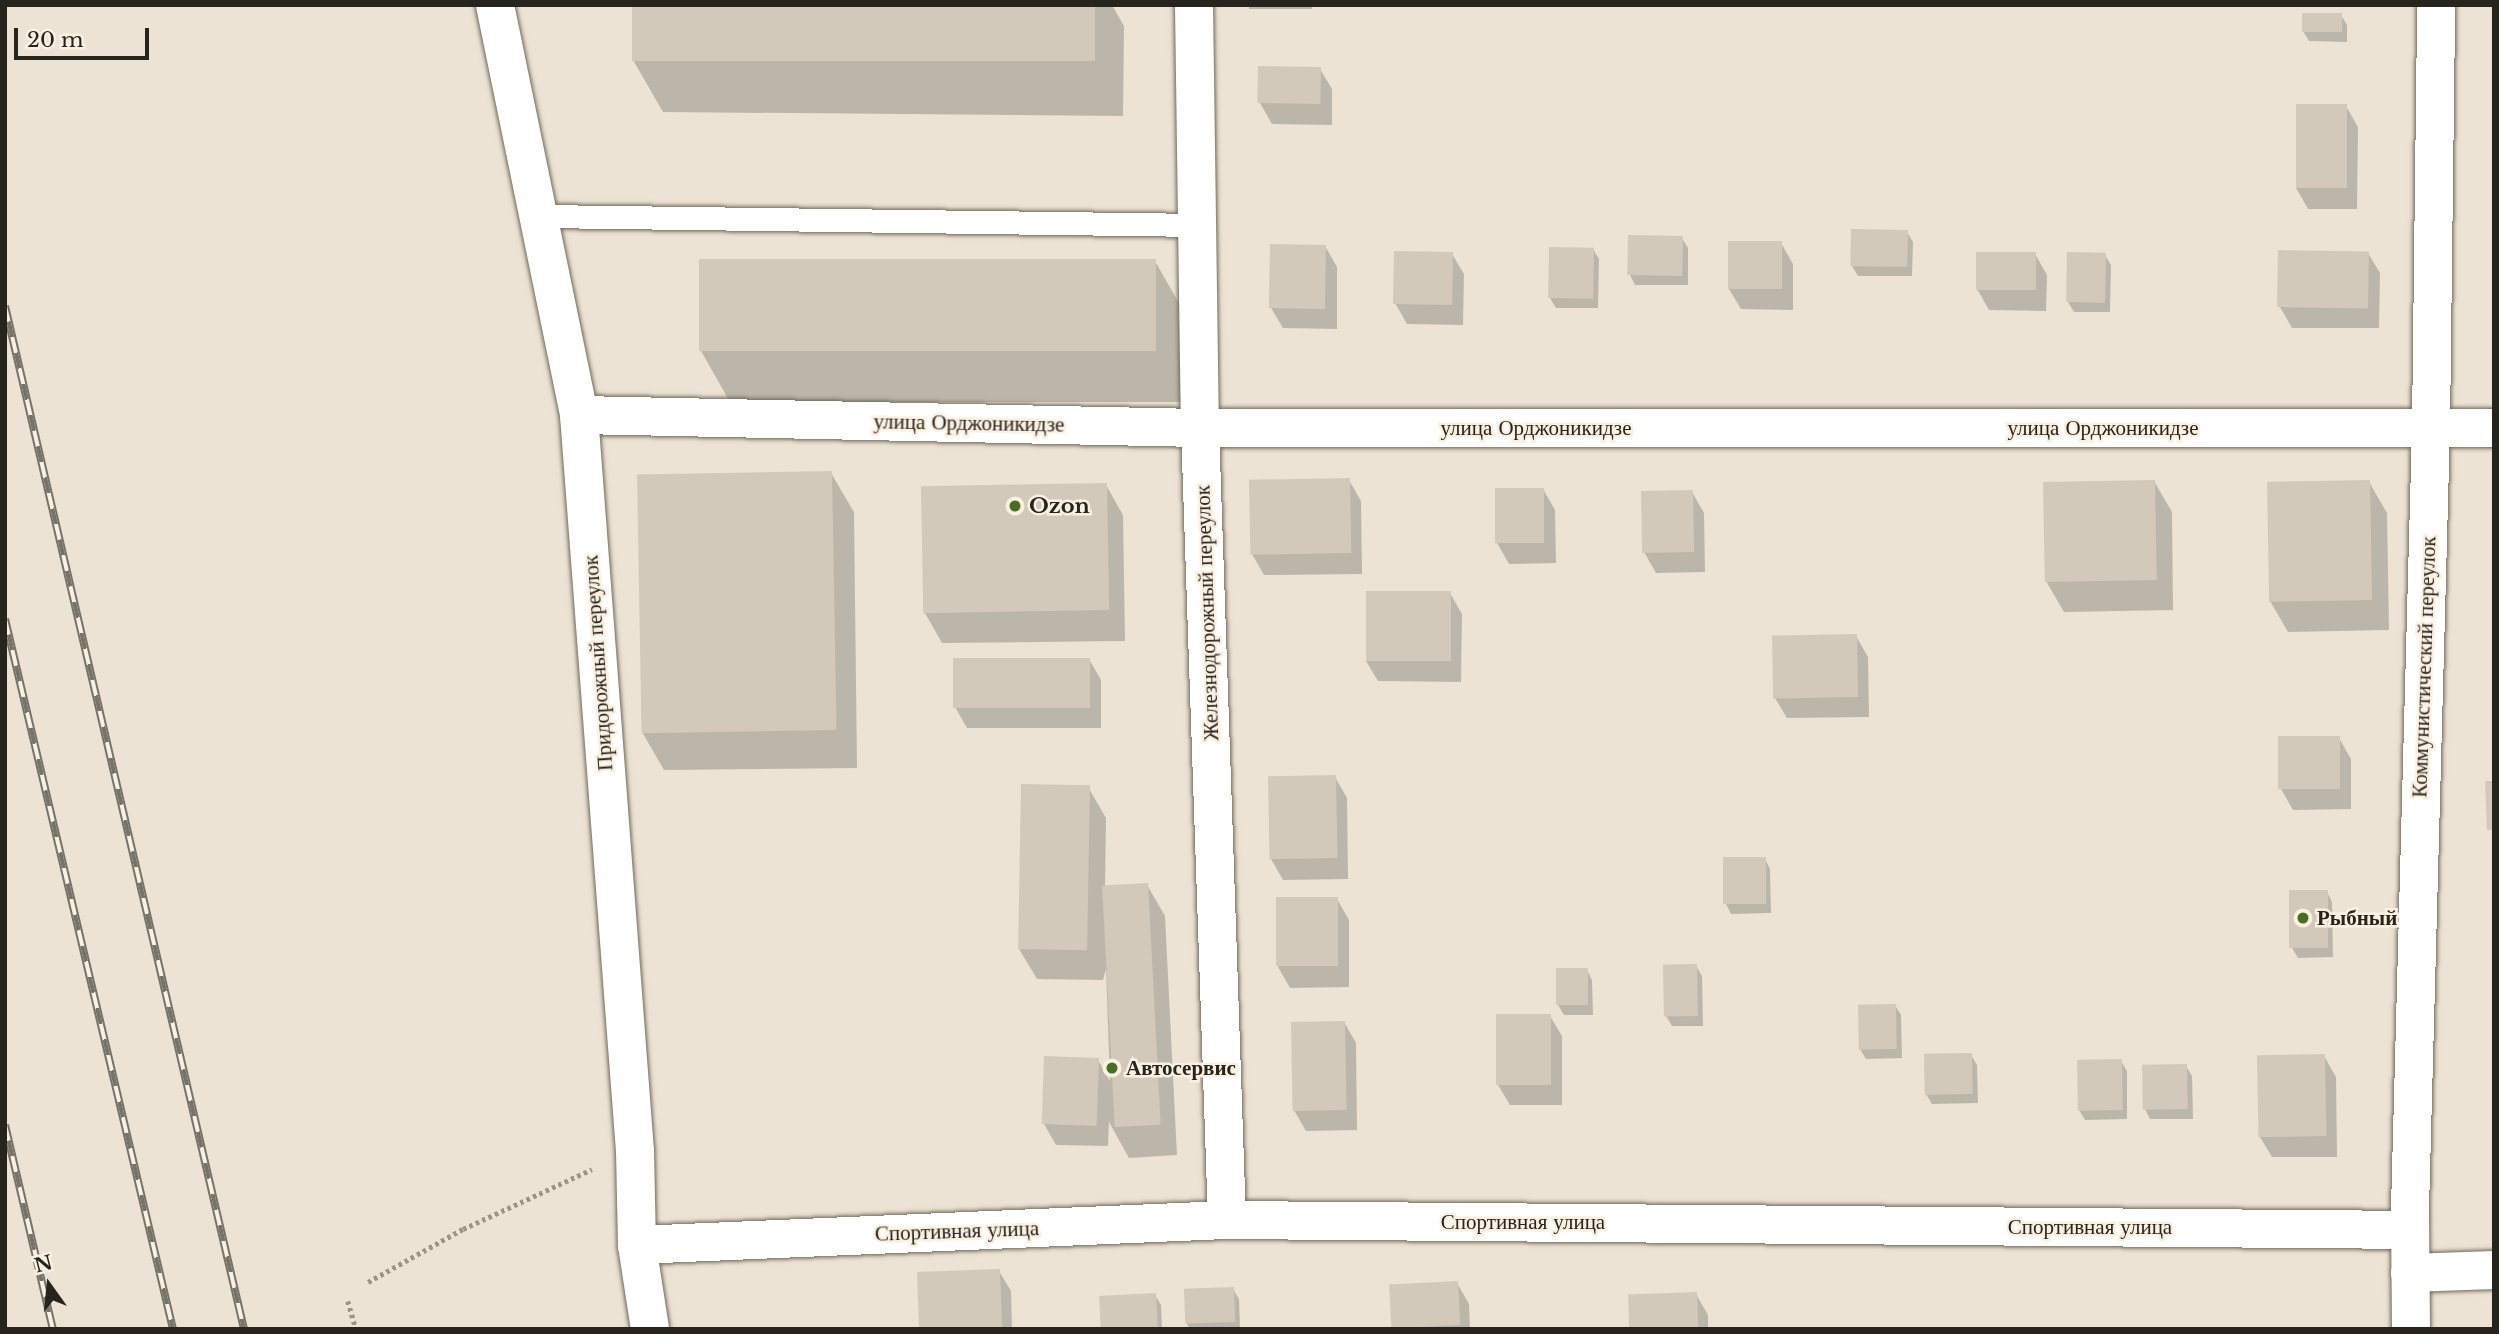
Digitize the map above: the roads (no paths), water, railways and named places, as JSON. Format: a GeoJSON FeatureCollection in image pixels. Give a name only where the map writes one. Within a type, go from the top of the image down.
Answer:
{"type":"FeatureCollection","features":[{"type":"Feature","properties":{"kind":"street","name":"Придорожный переулок"},"geometry":{"type":"LineString","coordinates":[[495,5],[541,216],[579,415],[635,1151],[637,1245],[650,1329]]}},
{"type":"Feature","properties":{"kind":"street","name":"Железнодорожный переулок"},"geometry":{"type":"LineString","coordinates":[[1194,5],[1200,428],[1227,1220]]}},
{"type":"Feature","properties":{"kind":"street","name":"Коммунистический переулок"},"geometry":{"type":"LineString","coordinates":[[2411,1329],[2410,1230],[2431,428],[2436,5]]}},
{"type":"Feature","properties":{"kind":"street","name":"улица Орджоникидзе"},"geometry":{"type":"LineString","coordinates":[[579,415],[1200,428],[2494,428]]}},
{"type":"Feature","properties":{"kind":"street","name":"Спортивная улица"},"geometry":{"type":"LineString","coordinates":[[637,1245],[1227,1220],[2410,1230]]}},
{"type":"Feature","properties":{"kind":"street"},"geometry":{"type":"LineString","coordinates":[[2410,1273],[2494,1270]]}},
{"type":"Feature","properties":{"kind":"lane"},"geometry":{"type":"LineString","coordinates":[[541,216],[1198,225]]}},
{"type":"Feature","properties":{"kind":"railway"},"geometry":{"type":"LineString","coordinates":[[5,306],[244,1329]]}},
{"type":"Feature","properties":{"kind":"railway"},"geometry":{"type":"LineString","coordinates":[[5,619],[173,1329]]}},
{"type":"Feature","properties":{"kind":"railway"},"geometry":{"type":"LineString","coordinates":[[5,1125],[53,1329]]}},
{"type":"Feature","properties":{"kind":"place","name":"Ozon"},"geometry":{"type":"Point","coordinates":[1015,506]}},
{"type":"Feature","properties":{"kind":"place","name":"Рыбный"},"geometry":{"type":"Point","coordinates":[2303,918]}},
{"type":"Feature","properties":{"kind":"place","name":"Автосервис"},"geometry":{"type":"Point","coordinates":[1112,1068]}}]}
